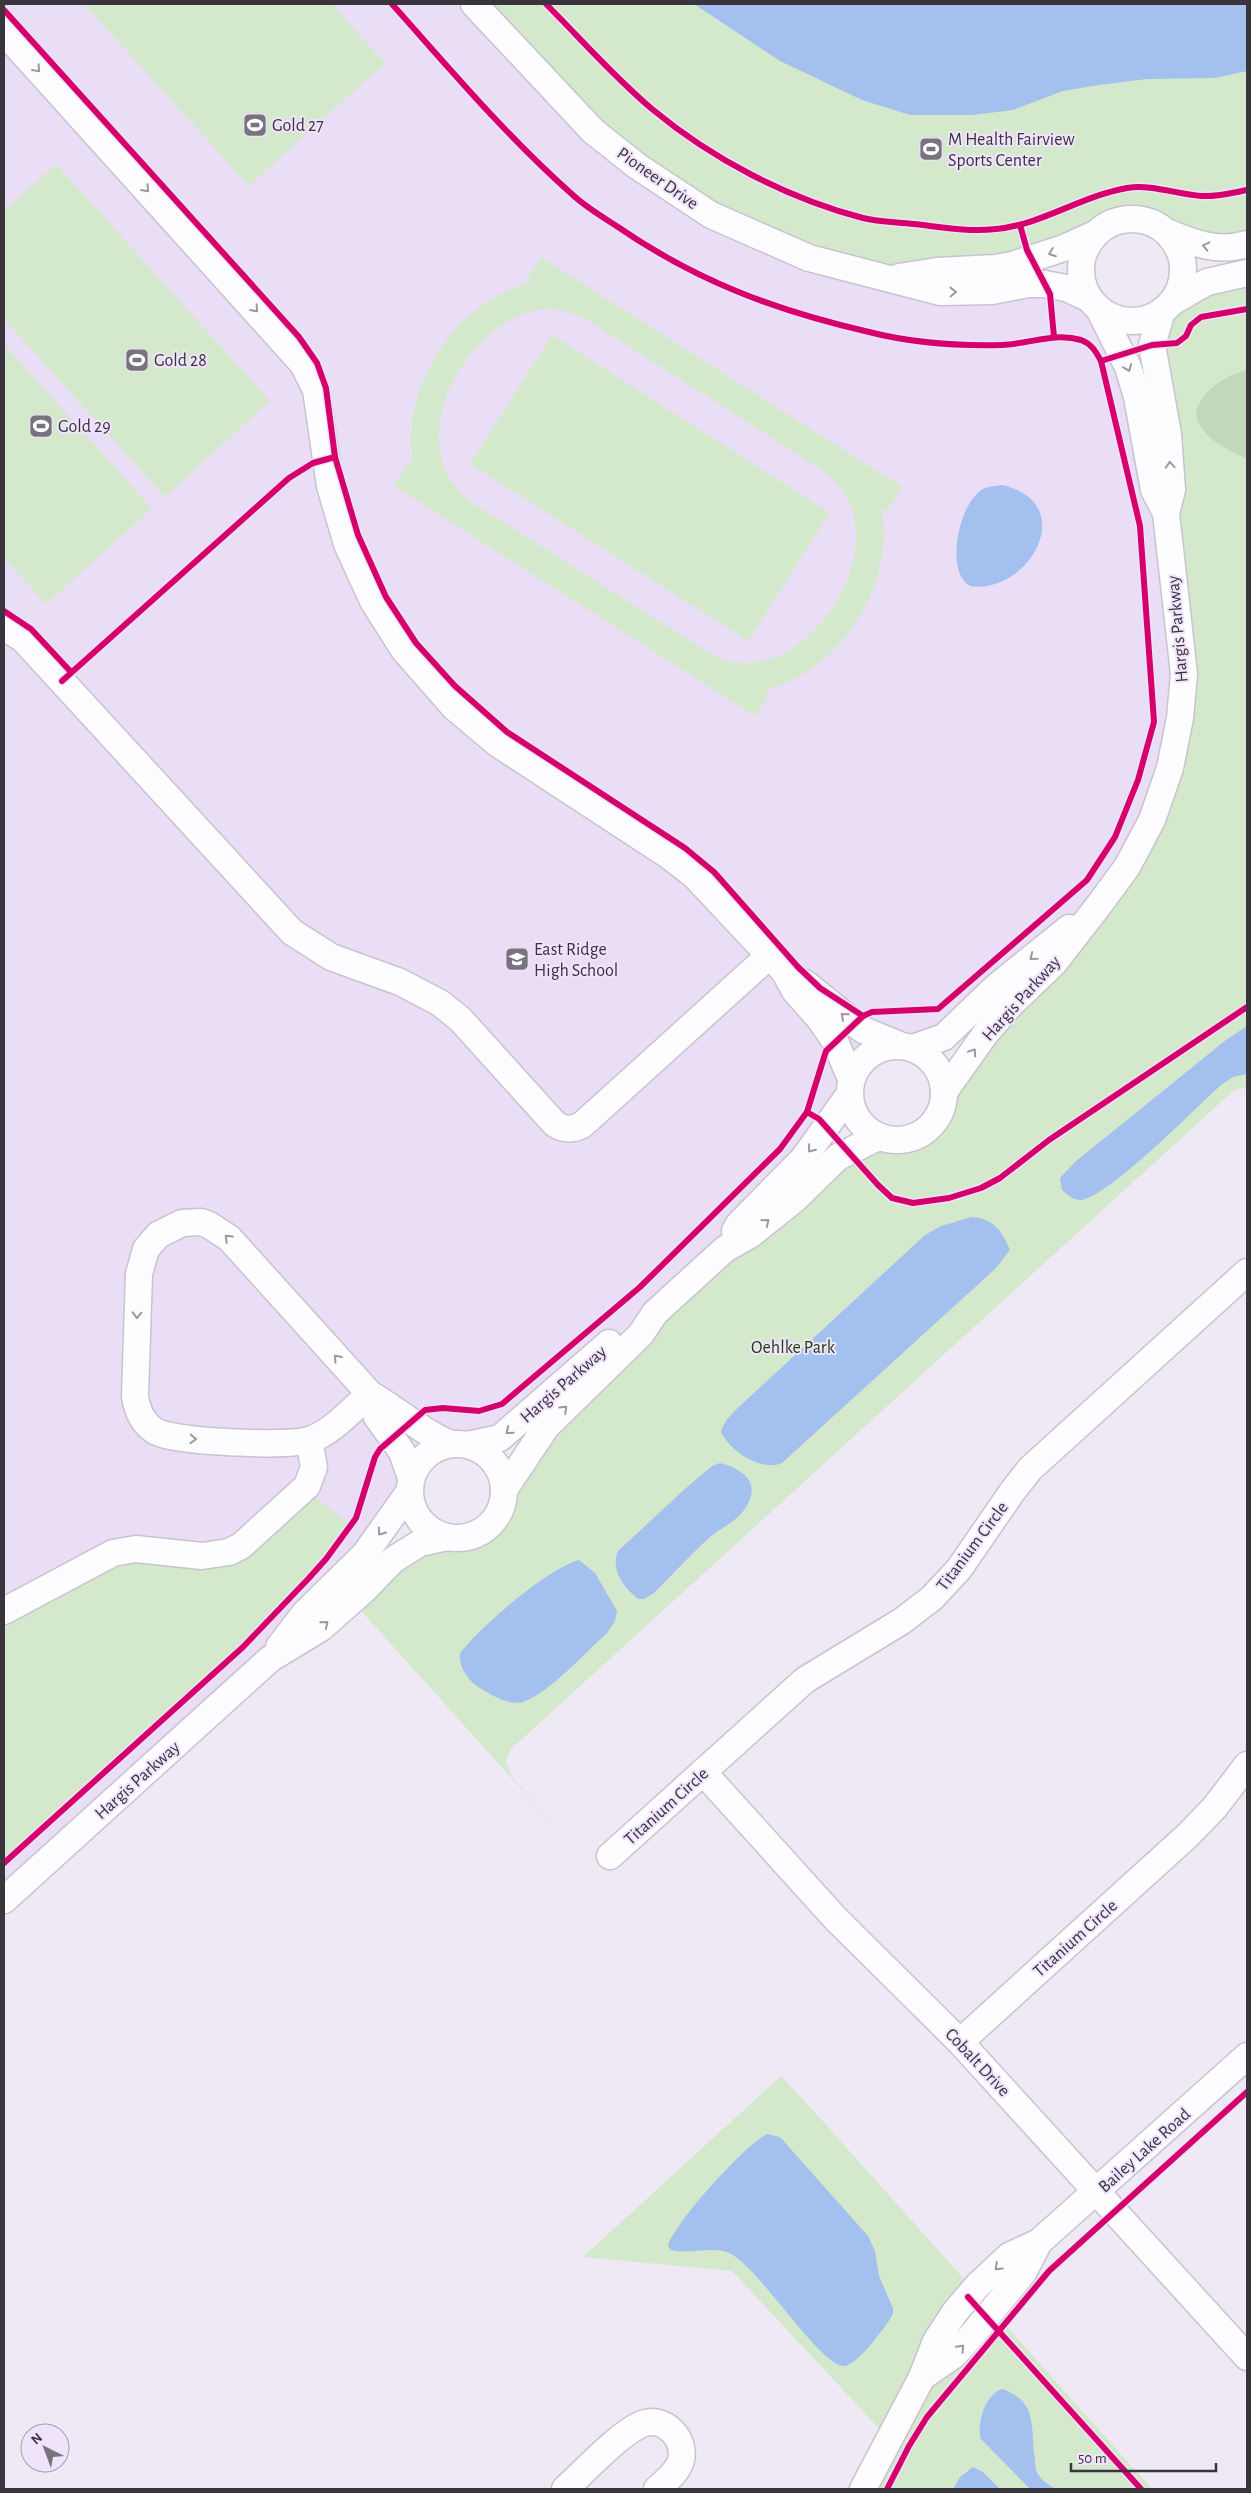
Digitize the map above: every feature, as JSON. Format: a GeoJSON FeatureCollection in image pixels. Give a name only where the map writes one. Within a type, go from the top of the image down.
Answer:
{"type":"FeatureCollection","features":[{"type":"Feature","properties":{"kind":"street","name":"Pioneer Drive"},"geometry":{"type":"LineString","coordinates":[[474,4],[593,131],[637,166],[712,215],[809,258],[940,292],[992,291],[1029,284],[1045,284],[1066,288],[1094,304]]}},
{"type":"Feature","properties":{"kind":"street"},"geometry":{"type":"LineString","coordinates":[[4,32],[304,364],[316,390],[330,486],[346,544],[373,601],[404,650],[448,701],[466,719],[498,744],[690,871],[777,963],[795,991],[819,1018],[835,1042],[850,1087],[852,1108],[858,1120],[867,1130],[878,1137],[894,1140],[909,1139],[924,1132],[935,1121],[942,1107],[944,1092],[942,1078],[935,1065],[926,1055],[863,1030],[777,963]]}},
{"type":"Feature","properties":{"kind":"street"},"geometry":{"type":"LineString","coordinates":[[1247,244],[1224,249],[1210,248],[1167,232],[1150,222],[1131,219],[1112,223],[1097,232],[1086,247],[1081,262],[1082,279],[1094,304],[1118,319],[1133,321],[1148,318],[1207,282],[1247,273]]}},
{"type":"Feature","properties":{"kind":"street","name":"Pioneer Drive"},"geometry":{"type":"LineString","coordinates":[[888,279],[937,271],[995,268],[1012,265],[1047,255],[1097,232]]}},
{"type":"Feature","properties":{"kind":"street"},"geometry":{"type":"LineString","coordinates":[[1167,232],[1176,243],[1182,257],[1183,271],[1181,285],[1167,306]]}},
{"type":"Feature","properties":{"kind":"street","name":"Hargis Parkway"},"geometry":{"type":"LineString","coordinates":[[944,1092],[986,1033],[1010,1005],[1054,963],[1100,905],[1127,867],[1152,820],[1170,768],[1180,718],[1184,674],[1166,514],[1154,490],[1137,396],[1128,366],[1114,336],[1094,304]]}},
{"type":"Feature","properties":{"kind":"street","name":"Hargis Parkway"},"geometry":{"type":"LineString","coordinates":[[1166,514],[1172,490],[1168,434],[1152,345],[1167,306]]}},
{"type":"Feature","properties":{"kind":"street"},"geometry":{"type":"LineString","coordinates":[[4,627],[23,639],[292,932],[331,957],[416,989],[440,1003],[460,1019],[555,1124],[563,1128],[572,1129],[582,1125],[777,963]]}},
{"type":"Feature","properties":{"kind":"street","name":"Hargis Parkway"},"geometry":{"type":"LineString","coordinates":[[908,1047],[944,1037],[996,987],[1100,905]]}},
{"type":"Feature","properties":{"kind":"street"},"geometry":{"type":"LineString","coordinates":[[850,1087],[857,1066],[868,1054],[883,1047],[908,1047]]}},
{"type":"Feature","properties":{"kind":"street","name":"Hargis Parkway"},"geometry":{"type":"LineString","coordinates":[[725,1249],[739,1224],[803,1159],[850,1087]]}},
{"type":"Feature","properties":{"kind":"street","name":"Hargis Parkway"},"geometry":{"type":"LineString","coordinates":[[504,1490],[546,1427],[641,1334],[655,1314],[725,1249],[750,1235],[795,1198],[838,1157],[878,1137]]}},
{"type":"Feature","properties":{"kind":"street"},"geometry":{"type":"LineString","coordinates":[[370,1394],[333,1426],[309,1440],[281,1444],[170,1437],[154,1430],[143,1420],[136,1405],[135,1396],[139,1274],[142,1257],[158,1235],[175,1226],[191,1222],[209,1225],[222,1232],[370,1394],[418,1428],[459,1444],[482,1450],[493,1461],[501,1474],[504,1490],[502,1504],[496,1517],[487,1528],[475,1535],[447,1538],[432,1532],[420,1521],[412,1508],[410,1485],[402,1452],[377,1416],[370,1394]]}},
{"type":"Feature","properties":{"kind":"street","name":"Titanium Circle"},"geometry":{"type":"LineString","coordinates":[[610,1856],[805,1680],[902,1621],[932,1598],[959,1569],[1030,1469],[1247,1272]]}},
{"type":"Feature","properties":{"kind":"street","name":"Hargis Parkway"},"geometry":{"type":"LineString","coordinates":[[459,1444],[500,1438],[631,1324],[655,1314]]}},
{"type":"Feature","properties":{"kind":"street"},"geometry":{"type":"LineString","coordinates":[[4,1611],[113,1553],[136,1549],[202,1556],[229,1552],[241,1546],[307,1486],[314,1467],[309,1440]]}},
{"type":"Feature","properties":{"kind":"street"},"geometry":{"type":"LineString","coordinates":[[410,1485],[418,1464],[426,1455],[436,1449],[459,1444]]}},
{"type":"Feature","properties":{"kind":"street","name":"Hargis Parkway"},"geometry":{"type":"LineString","coordinates":[[4,1900],[270,1659],[305,1613],[365,1554],[410,1485]]}},
{"type":"Feature","properties":{"kind":"street","name":"Hargis Parkway"},"geometry":{"type":"LineString","coordinates":[[270,1659],[321,1628],[364,1590],[393,1560],[420,1543],[447,1538]]}},
{"type":"Feature","properties":{"kind":"street","name":"Titanium Circle"},"geometry":{"type":"LineString","coordinates":[[960,2042],[1188,1835],[1215,1807],[1247,1765]]}},
{"type":"Feature","properties":{"kind":"street","name":"Cobalt Drive"},"geometry":{"type":"LineString","coordinates":[[703,1772],[845,1928],[960,2042],[1247,2357]]}},
{"type":"Feature","properties":{"kind":"street","name":"Bailey Lake Road"},"geometry":{"type":"LineString","coordinates":[[863,2489],[922,2377],[936,2341],[964,2302],[1009,2256],[1039,2242],[1247,2056]]}},
{"type":"Feature","properties":{"kind":"street"},"geometry":{"type":"LineString","coordinates":[[565,2489],[623,2436],[645,2423],[654,2422],[670,2428],[676,2436],[682,2452],[677,2469],[657,2489]]}},
{"type":"Feature","properties":{"kind":"shaded area","name":"East Ridge High School"},"geometry":{"type":"Polygon","coordinates":[[[4,4],[474,4],[1078,292],[1137,397],[1180,718],[1127,867],[967,1016],[868,1054],[857,1066],[849,1095],[655,1313],[631,1324],[528,1415],[436,1449],[426,1455],[418,1464],[365,1554],[4,1900],[4,4]]]}},
{"type":"Feature","properties":{"kind":"green space","name":"Gold 27"},"geometry":{"type":"Polygon","coordinates":[[[84,4],[332,4],[385,63],[249,186],[84,4]]]}},
{"type":"Feature","properties":{"kind":"green space","name":"M Health Fairview Sports Center"},"geometry":{"type":"Polygon","coordinates":[[[474,4],[1247,4],[1247,244],[1131,219],[937,271],[809,258],[637,166],[474,4]]]}},
{"type":"Feature","properties":{"kind":"green space","name":"Gold 28"},"geometry":{"type":"Polygon","coordinates":[[[56,164],[270,401],[165,497],[4,319],[4,211],[56,164]]]}},
{"type":"Feature","properties":{"kind":"green space"},"geometry":{"type":"Polygon","coordinates":[[[541,257],[902,487],[887,511],[882,509],[884,537],[880,566],[871,594],[857,620],[840,644],[818,664],[793,680],[766,690],[770,693],[755,716],[394,486],[409,462],[413,465],[411,436],[415,407],[424,379],[438,353],[456,329],[478,309],[502,293],[529,283],[526,281],[541,257]],[[547,309],[517,317],[489,335],[467,359],[450,388],[440,420],[440,451],[450,479],[473,503],[716,657],[751,663],[784,653],[814,631],[837,601],[852,566],[856,530],[847,497],[822,470],[589,321],[569,312],[547,309]]]}},
{"type":"Feature","properties":{"kind":"green space","name":"Oehlke Park"},"geometry":{"type":"Polygon","coordinates":[[[1247,284],[1247,1088],[1237,1089],[1231,1093],[511,1749],[506,1761],[512,1777],[577,1851],[355,1604],[392,1568],[443,1547],[474,1543],[493,1531],[503,1518],[532,1461],[648,1334],[826,1176],[880,1149],[909,1146],[926,1139],[941,1123],[955,1093],[1177,784],[1158,360],[1171,319],[1184,304],[1205,295],[1247,284]]]}},
{"type":"Feature","properties":{"kind":"green space"},"geometry":{"type":"Polygon","coordinates":[[[552,335],[830,513],[748,641],[470,464],[552,335]]]}},
{"type":"Feature","properties":{"kind":"green space","name":"Gold 29"},"geometry":{"type":"Polygon","coordinates":[[[4,344],[152,509],[46,604],[4,558],[4,344]]]}},
{"type":"Feature","properties":{"kind":"green space"},"geometry":{"type":"Polygon","coordinates":[[[1247,370],[1247,459],[1223,446],[1208,435],[1198,421],[1196,412],[1203,397],[1209,390],[1223,380],[1247,370]]]}},
{"type":"Feature","properties":{"kind":"green space"},"geometry":{"type":"Polygon","coordinates":[[[305,1489],[352,1526],[326,1559],[243,1647],[4,1863],[4,1611],[113,1553],[202,1556],[305,1489]]]}},
{"type":"Feature","properties":{"kind":"green space"},"geometry":{"type":"Polygon","coordinates":[[[781,2076],[1152,2489],[863,2489],[888,2438],[732,2271],[583,2257],[781,2076]]]}},
{"type":"Feature","properties":{"kind":"water"},"geometry":{"type":"Polygon","coordinates":[[[694,4],[1247,4],[1247,71],[1215,78],[1147,79],[1063,91],[1013,110],[972,115],[910,115],[862,100],[780,61],[694,4]]]}},
{"type":"Feature","properties":{"kind":"water"},"geometry":{"type":"Polygon","coordinates":[[[1002,485],[1026,495],[1039,510],[1042,527],[1038,546],[1027,563],[1011,577],[992,585],[970,586],[962,578],[956,553],[961,522],[974,496],[985,488],[1002,485]]]}},
{"type":"Feature","properties":{"kind":"water"},"geometry":{"type":"Polygon","coordinates":[[[1247,1026],[1247,1074],[1233,1077],[1221,1085],[1132,1167],[1096,1194],[1082,1200],[1076,1200],[1062,1190],[1060,1178],[1075,1162],[1226,1040],[1247,1026]]]}},
{"type":"Feature","properties":{"kind":"water"},"geometry":{"type":"Polygon","coordinates":[[[971,1217],[991,1223],[1007,1243],[1010,1250],[995,1269],[782,1463],[765,1465],[756,1462],[739,1453],[731,1446],[721,1432],[722,1428],[742,1404],[925,1235],[941,1226],[971,1217]]]}},
{"type":"Feature","properties":{"kind":"water"},"geometry":{"type":"Polygon","coordinates":[[[720,1463],[739,1471],[750,1482],[752,1489],[751,1497],[747,1505],[740,1515],[713,1535],[654,1593],[644,1599],[638,1599],[623,1584],[617,1572],[616,1558],[618,1551],[686,1488],[712,1466],[720,1463]]]}},
{"type":"Feature","properties":{"kind":"water"},"geometry":{"type":"Polygon","coordinates":[[[579,1560],[595,1573],[617,1611],[615,1621],[607,1633],[555,1681],[523,1702],[518,1703],[500,1699],[476,1685],[462,1668],[460,1653],[483,1628],[515,1600],[566,1565],[579,1560]]]}},
{"type":"Feature","properties":{"kind":"water"},"geometry":{"type":"Polygon","coordinates":[[[767,2134],[780,2137],[868,2236],[875,2251],[879,2276],[893,2308],[893,2314],[871,2344],[850,2364],[844,2366],[833,2362],[820,2351],[758,2278],[731,2254],[717,2250],[678,2251],[671,2250],[668,2246],[673,2235],[696,2203],[743,2153],[767,2134]]]}},
{"type":"Feature","properties":{"kind":"water"},"geometry":{"type":"Polygon","coordinates":[[[1003,2389],[1015,2395],[1028,2409],[1031,2418],[1036,2471],[1044,2481],[1056,2489],[1030,2489],[981,2439],[981,2417],[987,2402],[997,2391],[1003,2389]]]}},
{"type":"Feature","properties":{"kind":"water"},"geometry":{"type":"Polygon","coordinates":[[[973,2467],[983,2472],[1000,2489],[953,2489],[960,2477],[973,2467]]]}},
{"type":"Feature","properties":{"kind":"cycle path"},"geometry":{"type":"LineString","coordinates":[[4,1863],[243,1647],[309,1578],[326,1559],[356,1518],[375,1457],[380,1449],[425,1410],[443,1408],[479,1411],[502,1404],[640,1287],[780,1149],[807,1112],[826,1051],[863,1016],[872,1012],[938,1009],[1087,880],[1115,837],[1138,780],[1154,722],[1140,526],[1101,361],[1091,346],[1081,340],[1061,337],[1002,345],[935,343],[902,339],[801,314],[706,278],[645,245],[574,196],[503,127],[392,4]]}},
{"type":"Feature","properties":{"kind":"cycle path"},"geometry":{"type":"LineString","coordinates":[[546,4],[638,97],[675,127],[700,144],[725,160],[779,188],[806,200],[863,218],[955,229],[986,230],[1029,222],[1093,197],[1127,188],[1145,187],[1207,196],[1247,190]]}},
{"type":"Feature","properties":{"kind":"cycle path"},"geometry":{"type":"LineString","coordinates":[[4,10],[299,337],[317,363],[326,388],[335,457],[358,535],[386,597],[416,643],[455,686],[507,732],[685,848],[714,872],[798,967],[820,988],[863,1016]]}},
{"type":"Feature","properties":{"kind":"cycle path"},"geometry":{"type":"LineString","coordinates":[[1020,225],[1027,250],[1050,294],[1054,337]]}},
{"type":"Feature","properties":{"kind":"cycle path"},"geometry":{"type":"LineString","coordinates":[[1101,361],[1152,345],[1177,343],[1186,336],[1191,325],[1201,317],[1247,309]]}},
{"type":"Feature","properties":{"kind":"cycle path"},"geometry":{"type":"LineString","coordinates":[[62,681],[289,478],[313,463],[335,457]]}},
{"type":"Feature","properties":{"kind":"cycle path"},"geometry":{"type":"LineString","coordinates":[[4,611],[31,629],[71,672]]}},
{"type":"Feature","properties":{"kind":"cycle path"},"geometry":{"type":"LineString","coordinates":[[807,1112],[819,1119],[892,1198],[913,1203],[949,1198],[981,1188],[1000,1178],[1049,1140],[1247,1007]]}},
{"type":"Feature","properties":{"kind":"cycle path"},"geometry":{"type":"LineString","coordinates":[[887,2489],[909,2446],[927,2417],[1049,2271],[1247,2092]]}},
{"type":"Feature","properties":{"kind":"cycle path"},"geometry":{"type":"LineString","coordinates":[[968,2297],[1141,2489]]}},
{"type":"Feature","properties":{"kind":"place","name":"Gold 27"},"geometry":{"type":"Point","coordinates":[255,125]}},
{"type":"Feature","properties":{"kind":"place","name":"M Health Fairview Sports Center"},"geometry":{"type":"Point","coordinates":[931,149]}},
{"type":"Feature","properties":{"kind":"place","name":"Gold 28"},"geometry":{"type":"Point","coordinates":[137,360]}},
{"type":"Feature","properties":{"kind":"place","name":"Gold 29"},"geometry":{"type":"Point","coordinates":[41,426]}},
{"type":"Feature","properties":{"kind":"place","name":"East Ridge High School"},"geometry":{"type":"Point","coordinates":[517,959]}}]}
